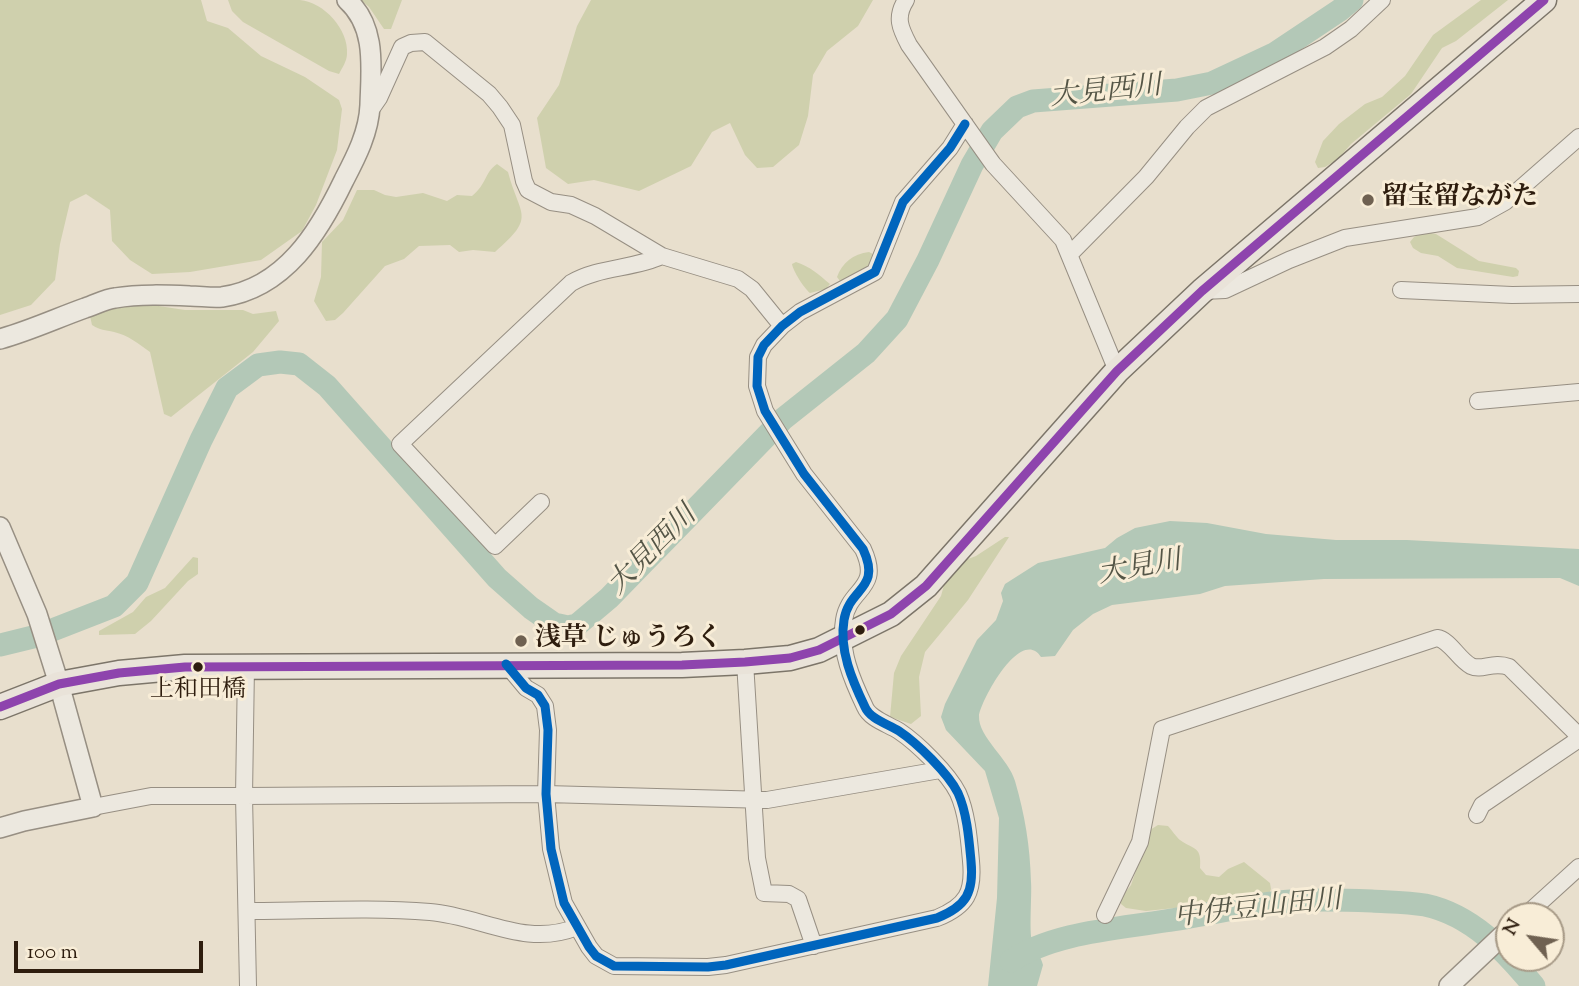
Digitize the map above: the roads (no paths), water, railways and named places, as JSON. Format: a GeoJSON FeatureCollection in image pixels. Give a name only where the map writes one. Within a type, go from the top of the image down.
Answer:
{"type":"FeatureCollection","features":[{"type":"Feature","properties":{"kind":"main road"},"geometry":{"type":"LineString","coordinates":[[0,707],[60,684],[118,673],[185,667],[682,665],[746,662],[790,657],[819,650],[891,614],[926,586],[1117,371],[1202,291],[1544,0]]}},
{"type":"Feature","properties":{"kind":"street"},"geometry":{"type":"LineString","coordinates":[[0,339],[113,298],[163,295],[221,297],[268,280],[306,246],[327,213],[361,148],[370,111],[370,42],[362,17],[347,0]]}},
{"type":"Feature","properties":{"kind":"street"},"geometry":{"type":"LineString","coordinates":[[1070,254],[1146,177],[1206,108],[1325,47],[1351,29],[1382,0]]}},
{"type":"Feature","properties":{"kind":"street"},"geometry":{"type":"LineString","coordinates":[[900,3],[899,28],[909,45],[993,164],[1063,240],[1117,371]]}},
{"type":"Feature","properties":{"kind":"street"},"geometry":{"type":"LineString","coordinates":[[370,111],[379,98],[402,47],[411,43],[425,43],[489,94],[500,107],[512,125],[523,181],[528,190],[551,202],[571,205],[595,216],[662,256],[738,279],[752,289],[782,326]]}},
{"type":"Feature","properties":{"kind":"street"},"geometry":{"type":"LineString","coordinates":[[506,664],[526,688],[538,695],[545,706],[548,730],[546,794],[551,849],[564,903],[596,956],[614,966],[708,967],[937,918],[950,913],[963,902],[971,890],[969,835],[957,791],[909,738],[866,711],[842,651],[847,608],[870,574],[869,563],[863,549],[804,474],[785,444],[765,411],[757,386],[758,357],[764,345],[782,326],[813,303],[862,281],[875,272],[902,202],[968,128]]}},
{"type":"Feature","properties":{"kind":"street"},"geometry":{"type":"LineString","coordinates":[[1202,291],[1224,290],[1345,238],[1478,217],[1505,202],[1579,137]]}},
{"type":"Feature","properties":{"kind":"street"},"geometry":{"type":"LineString","coordinates":[[541,502],[495,546],[400,444],[570,284],[582,276],[662,256]]}},
{"type":"Feature","properties":{"kind":"street"},"geometry":{"type":"LineString","coordinates":[[1401,290],[1512,296],[1579,294]]}},
{"type":"Feature","properties":{"kind":"street"},"geometry":{"type":"LineString","coordinates":[[1478,401],[1579,392]]}},
{"type":"Feature","properties":{"kind":"street"},"geometry":{"type":"LineString","coordinates":[[0,527],[37,614],[60,684],[93,807]]}},
{"type":"Feature","properties":{"kind":"street"},"geometry":{"type":"LineString","coordinates":[[1105,915],[1140,842],[1162,729],[1437,638],[1442,638],[1472,666],[1479,668],[1499,663],[1509,667],[1579,737],[1482,805],[1477,815]]}},
{"type":"Feature","properties":{"kind":"street"},"geometry":{"type":"LineString","coordinates":[[746,662],[761,887],[764,893],[789,894],[798,899],[814,946]]}},
{"type":"Feature","properties":{"kind":"street"},"geometry":{"type":"LineString","coordinates":[[246,666],[244,796],[248,986]]}},
{"type":"Feature","properties":{"kind":"street"},"geometry":{"type":"LineString","coordinates":[[0,828],[151,796],[546,794],[767,800],[940,770]]}},
{"type":"Feature","properties":{"kind":"street"},"geometry":{"type":"LineString","coordinates":[[1540,902],[1579,867]]}},
{"type":"Feature","properties":{"kind":"street"},"geometry":{"type":"LineString","coordinates":[[247,911],[426,911],[457,915],[514,933],[528,934],[557,933],[577,927]]}},
{"type":"Feature","properties":{"kind":"street"},"geometry":{"type":"LineString","coordinates":[[1454,984],[1495,943]]}},
{"type":"Feature","properties":{"kind":"water","name":"大見川"},"geometry":{"type":"Polygon","coordinates":[[[1170,521],[1207,523],[1266,534],[1336,540],[1407,540],[1579,549],[1579,586],[1560,578],[1324,579],[1225,586],[1200,594],[1112,605],[1093,614],[1073,630],[1055,656],[1041,657],[1033,650],[1023,651],[1013,658],[994,682],[979,716],[983,732],[1012,773],[1019,794],[1029,856],[1031,936],[1043,965],[1037,986],[988,986],[997,898],[999,818],[985,771],[946,730],[941,717],[945,704],[977,640],[996,620],[1003,601],[1001,593],[1005,584],[1038,563],[1105,548],[1135,528],[1170,521]]]}},
{"type":"Feature","properties":{"kind":"waterway","name":"大見西川"},"geometry":{"type":"LineString","coordinates":[[0,645],[37,636],[114,606],[137,583],[227,388],[258,365],[280,362],[299,364],[327,386],[497,578],[554,624],[568,627],[577,625],[609,598],[783,419],[866,353],[897,319],[972,165],[992,131],[1017,107],[1033,101],[1177,90],[1212,83],[1274,54],[1352,0]]}},
{"type":"Feature","properties":{"kind":"waterway","name":"中伊豆山田川"},"geometry":{"type":"LineString","coordinates":[[1011,961],[1045,944],[1065,938],[1260,905],[1311,900],[1392,902],[1425,905],[1458,917],[1486,936],[1534,986]]}},
{"type":"Feature","properties":{"kind":"place","name":"留宝留ながた"},"geometry":{"type":"Point","coordinates":[1368,200]}},
{"type":"Feature","properties":{"kind":"place","name":"浅草 じゅうろく"},"geometry":{"type":"Point","coordinates":[521,641]}},
{"type":"Feature","properties":{"kind":"place","name":"上和田橋"},"geometry":{"type":"Point","coordinates":[198,667]}}]}
